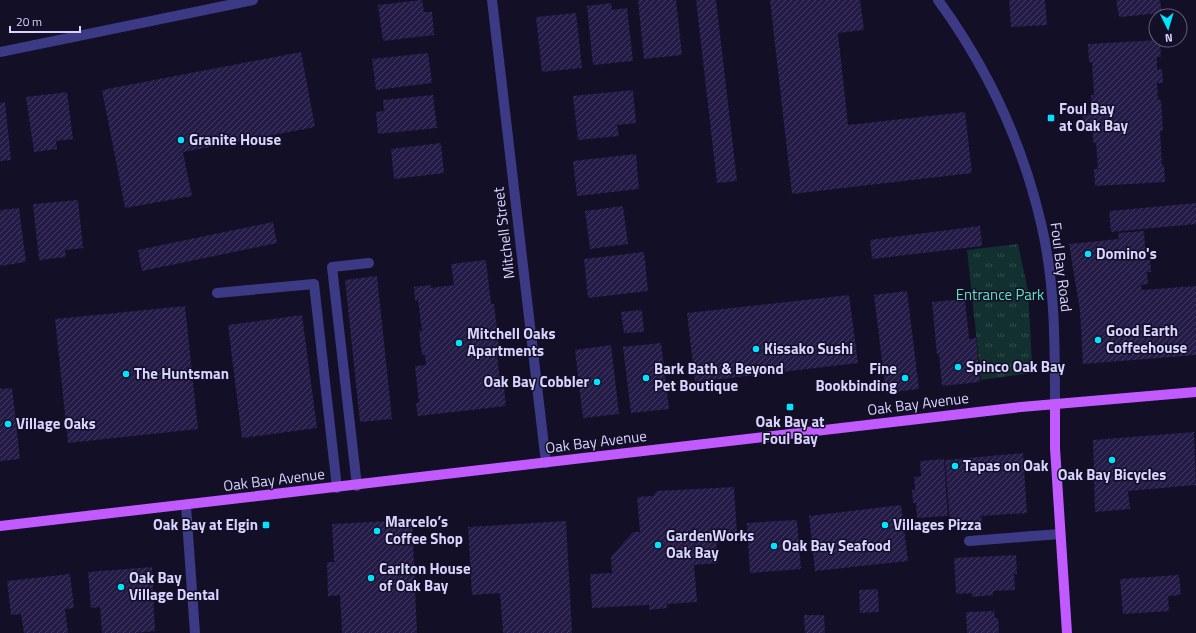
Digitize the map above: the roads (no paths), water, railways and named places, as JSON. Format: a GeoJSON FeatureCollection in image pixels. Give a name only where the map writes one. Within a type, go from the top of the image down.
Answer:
{"type":"FeatureCollection","features":[{"type":"Feature","properties":{"kind":"main road","name":"Oak Bay Avenue"},"geometry":{"type":"LineString","coordinates":[[0,526],[186,506],[1055,404],[1196,392]]}},
{"type":"Feature","properties":{"kind":"main road","name":"Foul Bay Road"},"geometry":{"type":"LineString","coordinates":[[1055,404],[1055,448],[1067,633]]}},
{"type":"Feature","properties":{"kind":"street"},"geometry":{"type":"LineString","coordinates":[[0,52],[253,0]]}},
{"type":"Feature","properties":{"kind":"street","name":"Mitchell Street"},"geometry":{"type":"LineString","coordinates":[[492,0],[546,463]]}},
{"type":"Feature","properties":{"kind":"street","name":"Foul Bay Road"},"geometry":{"type":"LineString","coordinates":[[938,0],[979,61],[1011,127],[1042,224],[1050,276],[1055,356],[1055,404]]}},
{"type":"Feature","properties":{"kind":"street"},"geometry":{"type":"LineString","coordinates":[[357,486],[332,267],[369,263]]}},
{"type":"Feature","properties":{"kind":"street"},"geometry":{"type":"LineString","coordinates":[[217,293],[314,284],[337,488]]}},
{"type":"Feature","properties":{"kind":"street"},"geometry":{"type":"LineString","coordinates":[[186,506],[195,633]]}},
{"type":"Feature","properties":{"kind":"street"},"geometry":{"type":"LineString","coordinates":[[969,541],[1060,534]]}},
{"type":"Feature","properties":{"kind":"place","name":"Foul Bay at Oak Bay"},"geometry":{"type":"Point","coordinates":[1051,118]}},
{"type":"Feature","properties":{"kind":"place","name":"Granite House"},"geometry":{"type":"Point","coordinates":[181,140]}},
{"type":"Feature","properties":{"kind":"place","name":"Domino's"},"geometry":{"type":"Point","coordinates":[1088,254]}},
{"type":"Feature","properties":{"kind":"place","name":"Good Earth Coffeehouse"},"geometry":{"type":"Point","coordinates":[1098,340]}},
{"type":"Feature","properties":{"kind":"place","name":"Mitchell Oaks Apartments"},"geometry":{"type":"Point","coordinates":[459,343]}},
{"type":"Feature","properties":{"kind":"place","name":"Kissako Sushi"},"geometry":{"type":"Point","coordinates":[756,349]}},
{"type":"Feature","properties":{"kind":"place","name":"Spinco Oak Bay"},"geometry":{"type":"Point","coordinates":[958,367]}},
{"type":"Feature","properties":{"kind":"place","name":"The Huntsman"},"geometry":{"type":"Point","coordinates":[126,374]}},
{"type":"Feature","properties":{"kind":"place","name":"Bark Bath & Beyond Pet Boutique"},"geometry":{"type":"Point","coordinates":[646,378]}},
{"type":"Feature","properties":{"kind":"place","name":"Fine Bookbinding"},"geometry":{"type":"Point","coordinates":[905,378]}},
{"type":"Feature","properties":{"kind":"place","name":"Oak Bay Cobbler"},"geometry":{"type":"Point","coordinates":[597,382]}},
{"type":"Feature","properties":{"kind":"place","name":"Oak Bay at Foul Bay"},"geometry":{"type":"Point","coordinates":[790,407]}},
{"type":"Feature","properties":{"kind":"place","name":"Village Oaks"},"geometry":{"type":"Point","coordinates":[8,424]}},
{"type":"Feature","properties":{"kind":"place","name":"Oak Bay Bicycles"},"geometry":{"type":"Point","coordinates":[1112,460]}},
{"type":"Feature","properties":{"kind":"place","name":"Tapas on Oak"},"geometry":{"type":"Point","coordinates":[955,466]}},
{"type":"Feature","properties":{"kind":"place","name":"Oak Bay at Elgin"},"geometry":{"type":"Point","coordinates":[266,525]}},
{"type":"Feature","properties":{"kind":"place","name":"Villages Pizza"},"geometry":{"type":"Point","coordinates":[885,525]}},
{"type":"Feature","properties":{"kind":"place","name":"Marcelo’s Coffee Shop"},"geometry":{"type":"Point","coordinates":[377,531]}},
{"type":"Feature","properties":{"kind":"place","name":"GardenWorks Oak Bay"},"geometry":{"type":"Point","coordinates":[658,545]}},
{"type":"Feature","properties":{"kind":"place","name":"Oak Bay Seafood"},"geometry":{"type":"Point","coordinates":[774,546]}},
{"type":"Feature","properties":{"kind":"place","name":"Carlton House of Oak Bay"},"geometry":{"type":"Point","coordinates":[371,578]}},
{"type":"Feature","properties":{"kind":"place","name":"Oak Bay Village Dental"},"geometry":{"type":"Point","coordinates":[121,587]}},
{"type":"Feature","properties":{"kind":"park label","name":"Entrance Park"},"geometry":{"type":"Point","coordinates":[1000,295]}}]}
